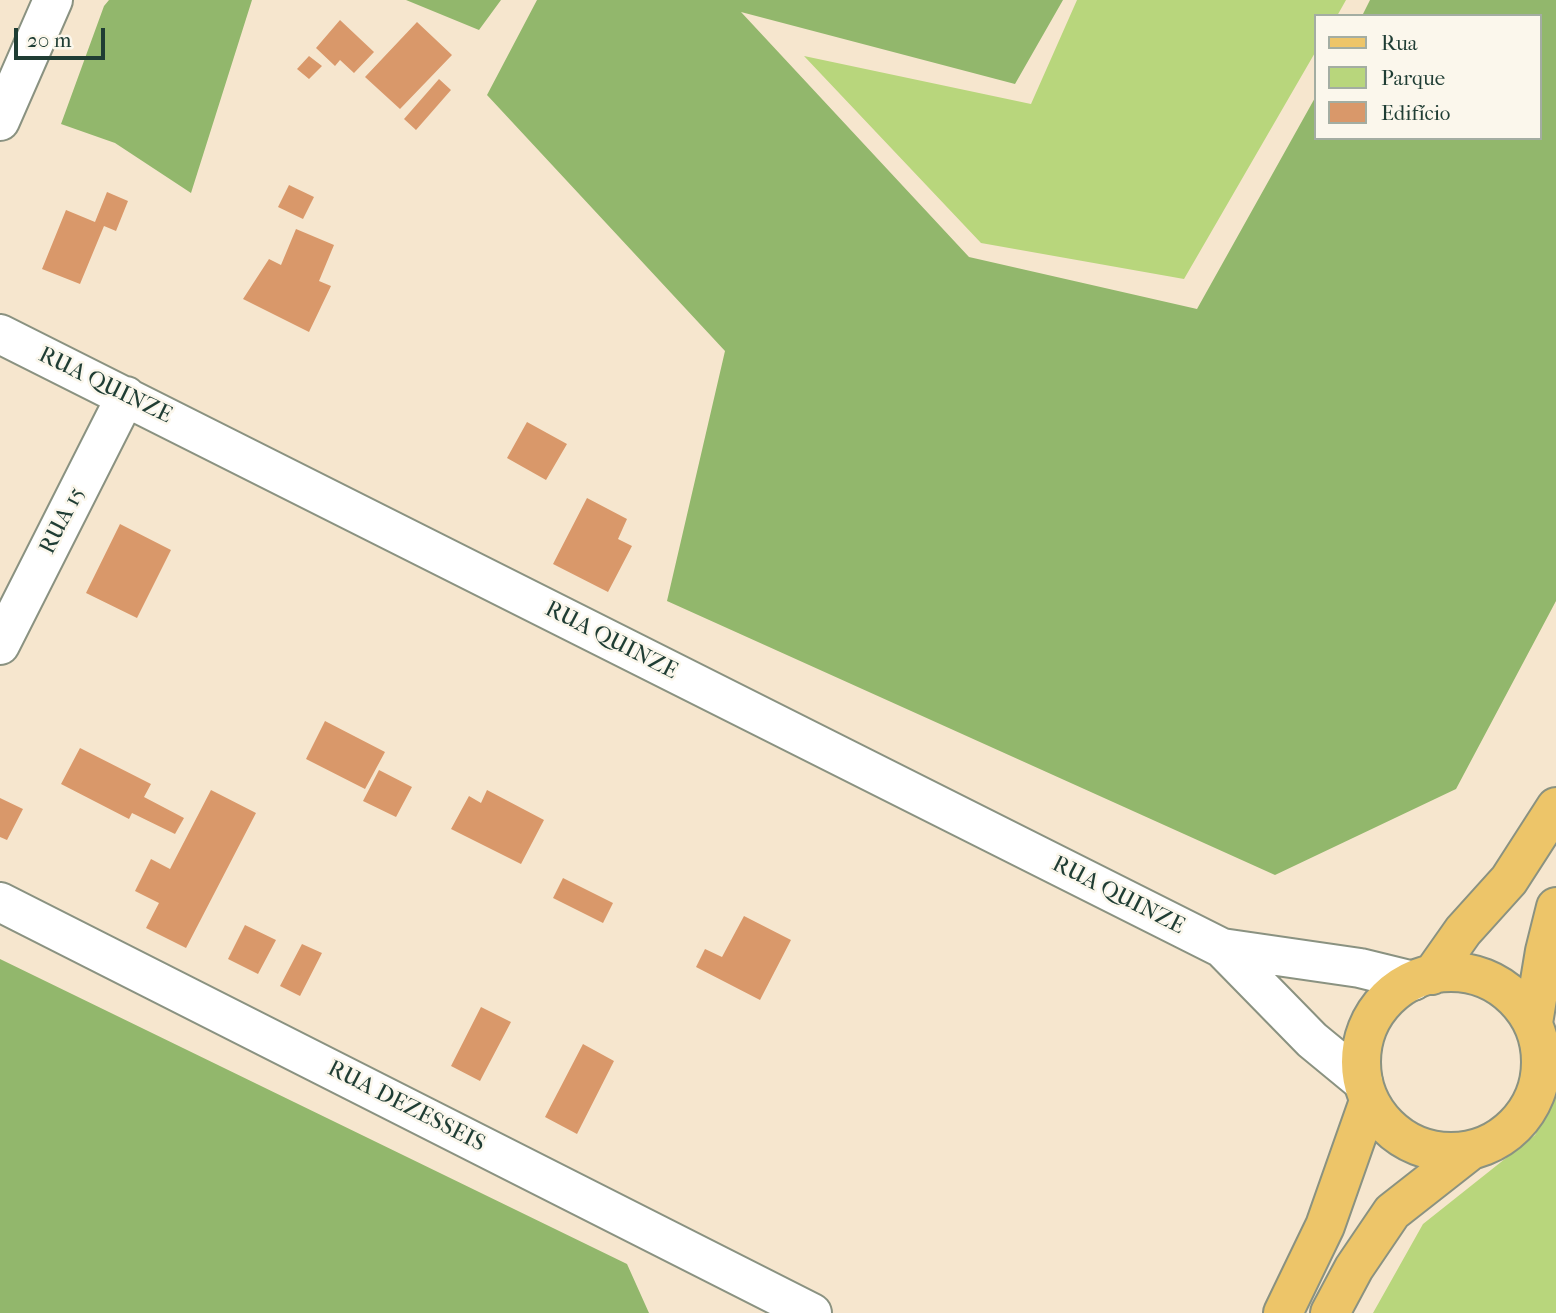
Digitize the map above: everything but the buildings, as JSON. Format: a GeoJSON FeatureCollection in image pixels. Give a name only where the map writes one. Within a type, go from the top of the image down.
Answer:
{"type":"FeatureCollection","features":[{"type":"Feature","properties":{"kind":"main road"},"geometry":{"type":"LineString","coordinates":[[1283,1313],[1325,1226],[1366,1091],[1363,1041],[1370,1023],[1381,1006],[1422,978],[1509,880],[1556,807]]}},
{"type":"Feature","properties":{"kind":"main road"},"geometry":{"type":"LineString","coordinates":[[1331,1313],[1354,1268],[1392,1212],[1471,1150],[1507,1133],[1532,1102],[1542,1063],[1533,1023],[1545,951],[1556,907]]}},
{"type":"Feature","properties":{"kind":"main road"},"geometry":{"type":"LineString","coordinates":[[1422,978],[1452,972],[1472,974],[1491,981],[1508,992],[1533,1023]]}},
{"type":"Feature","properties":{"kind":"main road"},"geometry":{"type":"LineString","coordinates":[[1366,1091],[1394,1132],[1411,1143],[1440,1151],[1471,1150]]}},
{"type":"Feature","properties":{"kind":"street"},"geometry":{"type":"LineString","coordinates":[[0,121],[53,0]]}},
{"type":"Feature","properties":{"kind":"street","name":"RUA QUINZE"},"geometry":{"type":"LineString","coordinates":[[0,334],[1222,948],[1422,978]]}},
{"type":"Feature","properties":{"kind":"street","name":"RUA 15"},"geometry":{"type":"LineString","coordinates":[[0,645],[126,396]]}},
{"type":"Feature","properties":{"kind":"street","name":"RUA DEZESSEIS"},"geometry":{"type":"LineString","coordinates":[[0,902],[812,1313]]}},
{"type":"Feature","properties":{"kind":"street","name":"RUA QUINZE"},"geometry":{"type":"LineString","coordinates":[[1222,948],[1366,1091]]}},
{"type":"Feature","properties":{"kind":"green space"},"geometry":{"type":"Polygon","coordinates":[[[109,0],[252,0],[191,193],[115,143],[61,124],[104,6],[109,0]]]}},
{"type":"Feature","properties":{"kind":"green space"},"geometry":{"type":"Polygon","coordinates":[[[406,0],[501,0],[479,30],[406,0]]]}},
{"type":"Feature","properties":{"kind":"green space"},"geometry":{"type":"Polygon","coordinates":[[[537,0],[1063,0],[1015,84],[741,12],[969,257],[1197,309],[1314,100],[1314,140],[1542,140],[1542,14],[1363,14],[1370,0],[1556,0],[1556,601],[1456,789],[1275,875],[667,601],[725,351],[487,95],[537,0]]]}},
{"type":"Feature","properties":{"kind":"green space"},"geometry":{"type":"Polygon","coordinates":[[[1077,0],[1346,0],[1338,14],[1314,14],[1314,54],[1184,279],[981,243],[804,56],[1031,104],[1077,0]]]}},
{"type":"Feature","properties":{"kind":"green space"},"geometry":{"type":"Polygon","coordinates":[[[0,959],[627,1264],[649,1313],[0,1313],[0,959]]]}},
{"type":"Feature","properties":{"kind":"green space"},"geometry":{"type":"Polygon","coordinates":[[[1556,1090],[1556,1313],[1373,1313],[1423,1224],[1535,1135],[1556,1090]]]}}]}
